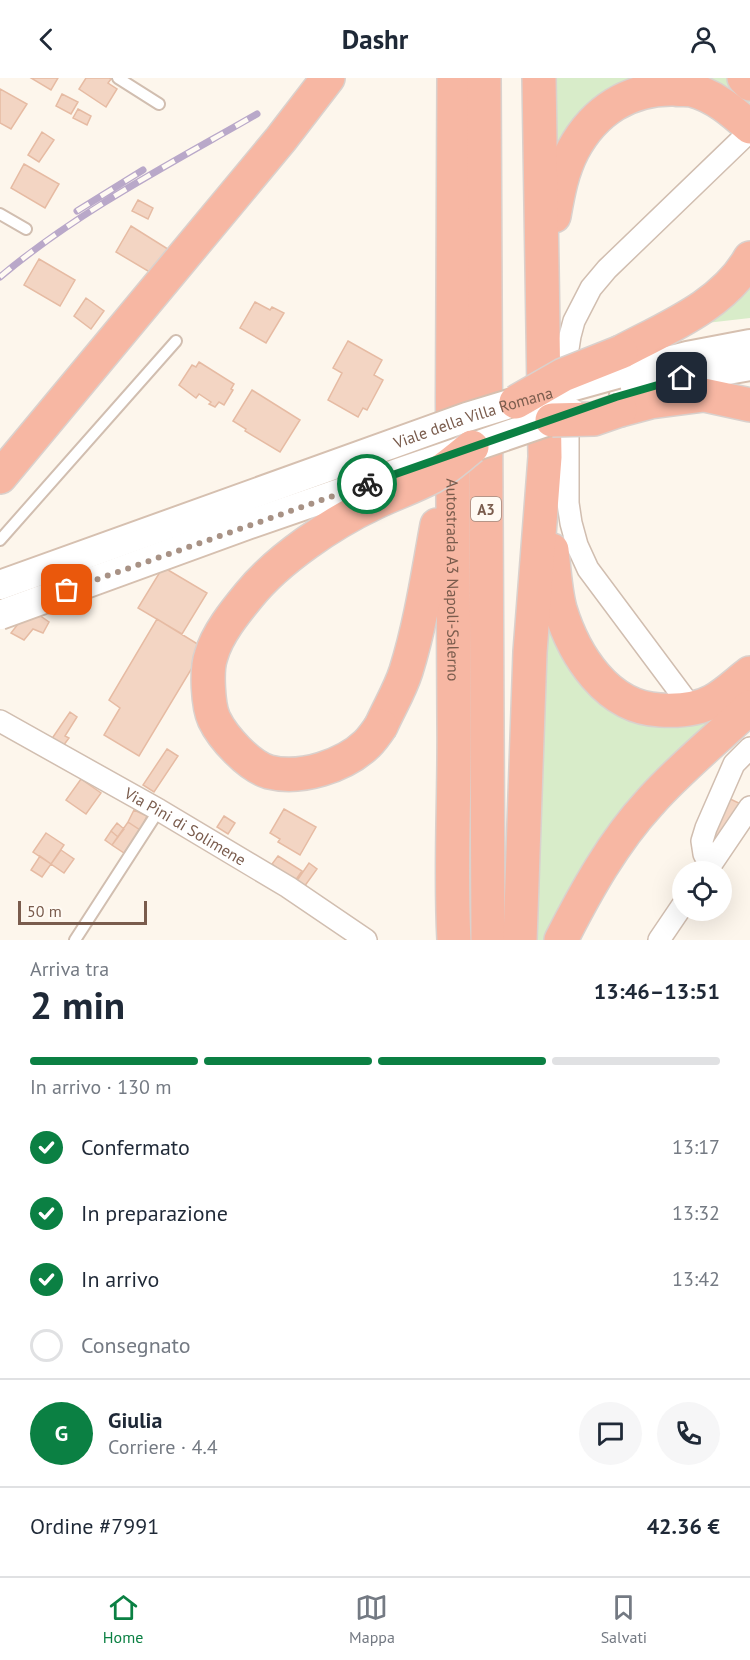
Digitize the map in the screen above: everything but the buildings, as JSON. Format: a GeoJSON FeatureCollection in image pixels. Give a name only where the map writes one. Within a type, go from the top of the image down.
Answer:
{"type":"FeatureCollection","features":[{"type":"Feature","properties":{"kind":"highway"},"geometry":{"type":"LineString","coordinates":[[0,477],[281,139],[328,78]]}},
{"type":"Feature","properties":{"kind":"highway","name":"A3"},"geometry":{"type":"LineString","coordinates":[[446,78],[453,168]]}},
{"type":"Feature","properties":{"kind":"highway","name":"Autostrada A3 Napoli-Salerno"},"geometry":{"type":"LineString","coordinates":[[454,78],[453,168],[462,444],[452,909],[454,940]]}},
{"type":"Feature","properties":{"kind":"highway","name":"Autostrada A3 Napoli-Salerno"},"geometry":{"type":"LineString","coordinates":[[484,78],[488,940]]}},
{"type":"Feature","properties":{"kind":"highway"},"geometry":{"type":"LineString","coordinates":[[539,78],[545,457],[555,581],[560,608],[572,638],[592,674],[621,700],[650,710],[680,712],[713,702],[750,673]]}},
{"type":"Feature","properties":{"kind":"highway"},"geometry":{"type":"LineString","coordinates":[[744,78],[750,84]]}},
{"type":"Feature","properties":{"kind":"highway"},"geometry":{"type":"LineString","coordinates":[[541,277],[562,175],[574,148],[596,119],[622,98],[656,89],[692,90],[727,107],[748,132]]}},
{"type":"Feature","properties":{"kind":"highway"},"geometry":{"type":"LineString","coordinates":[[552,420],[594,419],[619,383],[681,321],[719,295],[745,268],[750,258]]}},
{"type":"Feature","properties":{"kind":"highway"},"geometry":{"type":"LineString","coordinates":[[516,402],[563,375],[619,383],[650,402],[704,395],[750,405]]}},
{"type":"Feature","properties":{"kind":"highway"},"geometry":{"type":"LineString","coordinates":[[462,444],[405,673],[381,726],[367,744],[347,759],[296,774],[268,772],[242,756],[214,718],[209,691],[210,657],[219,638],[250,593],[271,572],[302,547],[370,504],[432,477],[462,444]]}},
{"type":"Feature","properties":{"kind":"highway"},"geometry":{"type":"LineString","coordinates":[[520,940],[530,652],[545,457]]}},
{"type":"Feature","properties":{"kind":"highway"},"geometry":{"type":"LineString","coordinates":[[561,940],[582,900],[617,844],[650,802],[750,707]]}},
{"type":"Feature","properties":{"kind":"main road"},"geometry":{"type":"LineString","coordinates":[[619,383],[687,356],[750,344]]}},
{"type":"Feature","properties":{"kind":"main road"},"geometry":{"type":"LineString","coordinates":[[619,383],[682,378],[750,366]]}},
{"type":"Feature","properties":{"kind":"main road","name":"Viale della Villa Romana"},"geometry":{"type":"LineString","coordinates":[[0,585],[516,402]]}},
{"type":"Feature","properties":{"kind":"main road","name":"Viale della Villa Romana"},"geometry":{"type":"LineString","coordinates":[[0,615],[462,444],[552,420]]}},
{"type":"Feature","properties":{"kind":"street"},"geometry":{"type":"LineString","coordinates":[[685,699],[588,569],[577,545],[568,503],[568,349],[574,321],[591,288],[607,269],[748,132]]}},
{"type":"Feature","properties":{"kind":"street","name":"Via Pini di Solimene"},"geometry":{"type":"LineString","coordinates":[[0,721],[159,810],[288,887],[366,940]]}},
{"type":"Feature","properties":{"kind":"street"},"geometry":{"type":"LineString","coordinates":[[706,861],[702,841],[729,758],[750,748]]}},
{"type":"Feature","properties":{"kind":"street"},"geometry":{"type":"LineString","coordinates":[[713,861],[750,807]]}},
{"type":"Feature","properties":{"kind":"street"},"geometry":{"type":"LineString","coordinates":[[659,940],[672,921]]}},
{"type":"Feature","properties":{"kind":"lane"},"geometry":{"type":"LineString","coordinates":[[118,78],[159,104]]}},
{"type":"Feature","properties":{"kind":"lane"},"geometry":{"type":"LineString","coordinates":[[0,214],[26,229]]}},
{"type":"Feature","properties":{"kind":"lane"},"geometry":{"type":"LineString","coordinates":[[0,540],[176,341]]}},
{"type":"Feature","properties":{"kind":"lane"},"geometry":{"type":"LineString","coordinates":[[75,940],[159,810]]}},
{"type":"Feature","properties":{"kind":"green space"},"geometry":{"type":"Polygon","coordinates":[[[553,78],[669,78],[555,164],[553,78]]]}},
{"type":"Feature","properties":{"kind":"green space"},"geometry":{"type":"Polygon","coordinates":[[[669,78],[737,78],[750,92],[750,108],[669,78]]]}},
{"type":"Feature","properties":{"kind":"green space"},"geometry":{"type":"Polygon","coordinates":[[[750,270],[750,318],[689,325],[750,270]]]}},
{"type":"Feature","properties":{"kind":"green space"},"geometry":{"type":"Polygon","coordinates":[[[559,628],[615,704],[732,698],[550,940],[523,940],[546,630],[559,628]]]}},
{"type":"Feature","properties":{"kind":"railway"},"geometry":{"type":"LineString","coordinates":[[0,277],[60,231],[92,210],[257,114]]}},
{"type":"Feature","properties":{"kind":"railway"},"geometry":{"type":"LineString","coordinates":[[77,211],[143,170]]}},
{"type":"Feature","properties":{"kind":"way so far"},"geometry":{"type":"LineString","coordinates":[[67,590],[367,484]]}},
{"type":"Feature","properties":{"kind":"route"},"geometry":{"type":"LineString","coordinates":[[367,484],[616,397],[682,378]]}}]}
